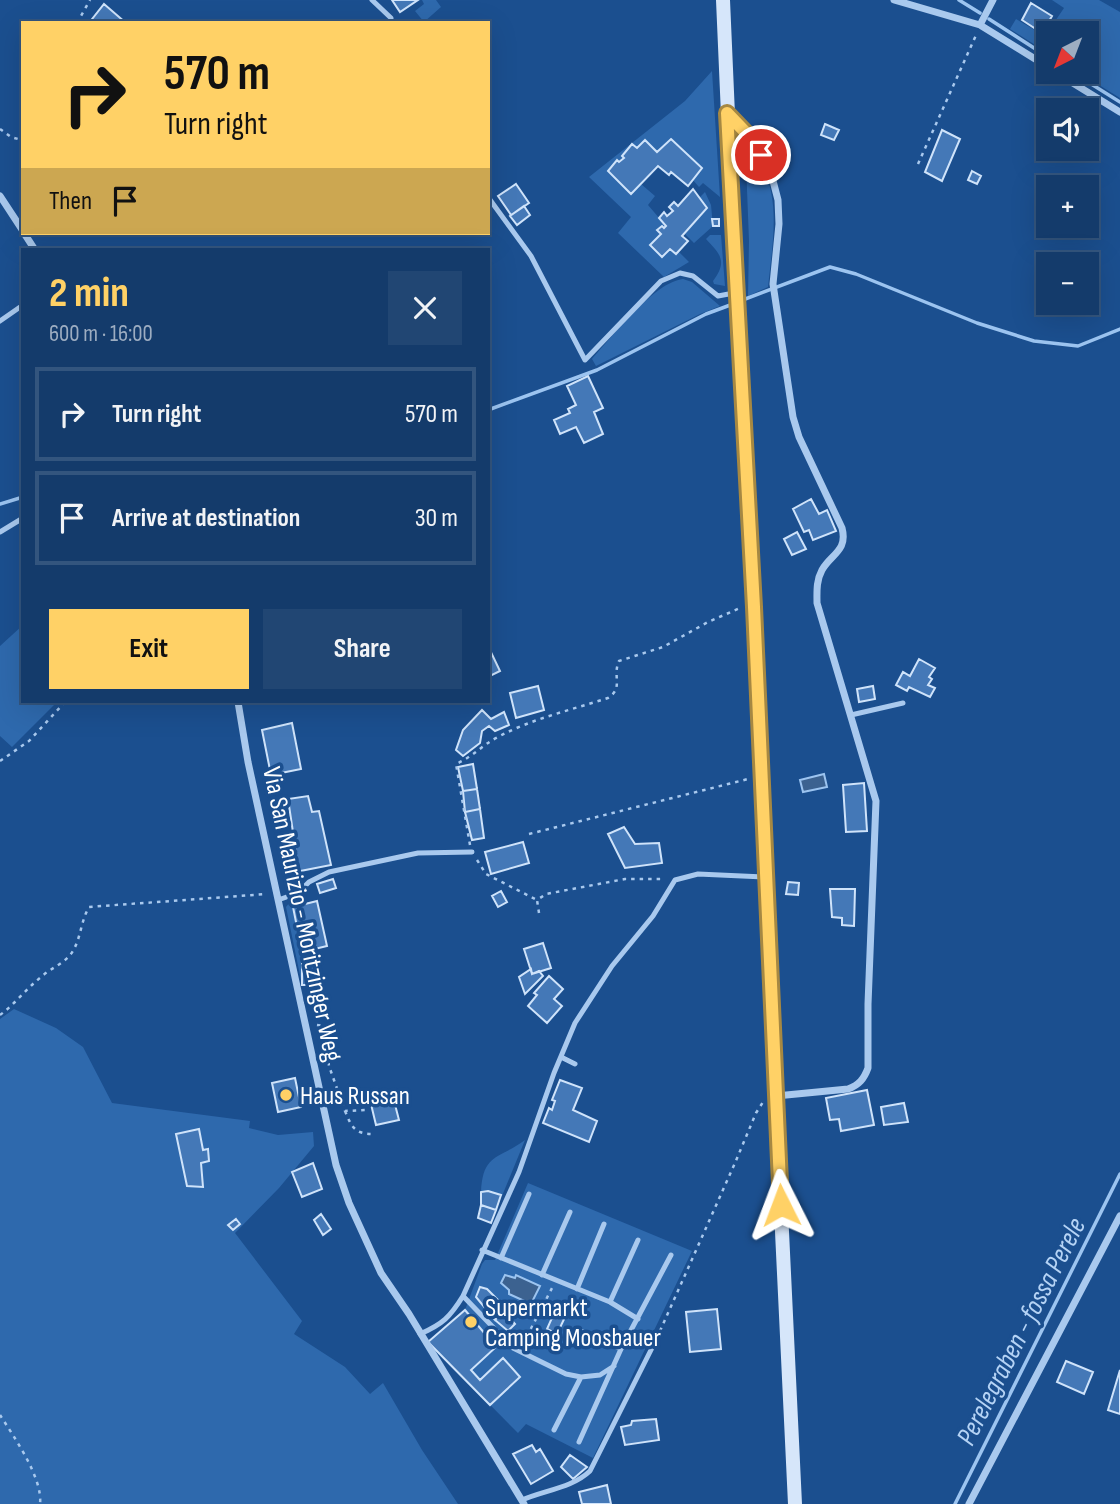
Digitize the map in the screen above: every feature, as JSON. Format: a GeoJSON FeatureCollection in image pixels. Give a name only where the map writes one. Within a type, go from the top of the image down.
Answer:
{"type":"FeatureCollection","features":[{"type":"Feature","properties":{"kind":"main road"},"geometry":{"type":"LineString","coordinates":[[723,0],[754,607],[761,776],[760,877],[775,1096],[795,1504]]}},
{"type":"Feature","properties":{"kind":"street"},"geometry":{"type":"LineString","coordinates":[[894,0],[980,25],[1036,60]]}},
{"type":"Feature","properties":{"kind":"street"},"geometry":{"type":"LineString","coordinates":[[980,25],[993,0]]}},
{"type":"Feature","properties":{"kind":"street"},"geometry":{"type":"LineString","coordinates":[[1074,84],[1120,112]]}},
{"type":"Feature","properties":{"kind":"street"},"geometry":{"type":"LineString","coordinates":[[727,113],[750,137],[761,155],[772,177],[778,200],[779,224],[773,284],[796,427],[845,537],[842,546],[822,569],[817,582],[817,593],[824,629],[876,801],[868,1069],[857,1086],[848,1089],[775,1096]]}},
{"type":"Feature","properties":{"kind":"street"},"geometry":{"type":"LineString","coordinates":[[0,196],[21,229]]}},
{"type":"Feature","properties":{"kind":"street","name":"Via San Maurizio - Moritzinger Weg"},"geometry":{"type":"LineString","coordinates":[[238,703],[248,762],[336,1165],[349,1203],[381,1273],[523,1502]]}},
{"type":"Feature","properties":{"kind":"street"},"geometry":{"type":"LineString","coordinates":[[970,1504],[1120,1216]]}},
{"type":"Feature","properties":{"kind":"lane"},"geometry":{"type":"LineString","coordinates":[[372,0],[391,21]]}},
{"type":"Feature","properties":{"kind":"lane"},"geometry":{"type":"LineString","coordinates":[[490,200],[531,256],[585,360],[661,281],[680,273],[693,276],[718,296],[737,300]]}},
{"type":"Feature","properties":{"kind":"lane"},"geometry":{"type":"LineString","coordinates":[[0,321],[21,306]]}},
{"type":"Feature","properties":{"kind":"lane"},"geometry":{"type":"LineString","coordinates":[[0,532],[21,519]]}},
{"type":"Feature","properties":{"kind":"lane"},"geometry":{"type":"LineString","coordinates":[[851,715],[902,703]]}},
{"type":"Feature","properties":{"kind":"lane"},"geometry":{"type":"LineString","coordinates":[[277,897],[298,893],[309,882],[328,872],[418,853],[472,852]]}},
{"type":"Feature","properties":{"kind":"lane"},"geometry":{"type":"LineString","coordinates":[[421,1335],[441,1325],[452,1314],[463,1296],[519,1172],[575,1023],[612,966],[653,916],[675,880],[698,874],[760,877]]}},
{"type":"Feature","properties":{"kind":"lane"},"geometry":{"type":"LineString","coordinates":[[561,1057],[575,1064]]}},
{"type":"Feature","properties":{"kind":"lane"},"geometry":{"type":"LineString","coordinates":[[501,1258],[529,1194]]}},
{"type":"Feature","properties":{"kind":"lane"},"geometry":{"type":"LineString","coordinates":[[542,1275],[570,1212]]}},
{"type":"Feature","properties":{"kind":"lane"},"geometry":{"type":"LineString","coordinates":[[577,1289],[604,1223]]}},
{"type":"Feature","properties":{"kind":"lane"},"geometry":{"type":"LineString","coordinates":[[610,1303],[638,1240]]}},
{"type":"Feature","properties":{"kind":"lane"},"geometry":{"type":"LineString","coordinates":[[482,1250],[610,1303],[638,1319]]}},
{"type":"Feature","properties":{"kind":"lane"},"geometry":{"type":"LineString","coordinates":[[579,1442],[621,1349],[671,1255]]}},
{"type":"Feature","properties":{"kind":"lane"},"geometry":{"type":"LineString","coordinates":[[463,1296],[513,1348],[566,1374],[581,1377],[600,1375],[614,1366]]}},
{"type":"Feature","properties":{"kind":"lane"},"geometry":{"type":"LineString","coordinates":[[576,1329],[621,1349]]}},
{"type":"Feature","properties":{"kind":"lane"},"geometry":{"type":"LineString","coordinates":[[523,1502],[580,1481],[590,1471],[657,1338]]}},
{"type":"Feature","properties":{"kind":"lane"},"geometry":{"type":"LineString","coordinates":[[554,1430],[581,1377]]}},
{"type":"Feature","properties":{"kind":"path"},"geometry":{"type":"LineString","coordinates":[[78,21],[90,0]]}},
{"type":"Feature","properties":{"kind":"path"},"geometry":{"type":"LineString","coordinates":[[918,164],[980,25]]}},
{"type":"Feature","properties":{"kind":"path"},"geometry":{"type":"LineString","coordinates":[[0,128],[11,138],[21,137]]}},
{"type":"Feature","properties":{"kind":"path"},"geometry":{"type":"LineString","coordinates":[[537,901],[486,874],[472,852],[456,764],[472,757],[494,738],[514,729],[615,694],[618,686],[615,670],[619,662],[663,648],[738,608],[754,607]]}},
{"type":"Feature","properties":{"kind":"path"},"geometry":{"type":"LineString","coordinates":[[0,761],[29,741],[64,703]]}},
{"type":"Feature","properties":{"kind":"path"},"geometry":{"type":"LineString","coordinates":[[529,834],[761,776]]}},
{"type":"Feature","properties":{"kind":"path"},"geometry":{"type":"LineString","coordinates":[[537,901],[546,894],[625,879],[675,880]]}},
{"type":"Feature","properties":{"kind":"path"},"geometry":{"type":"LineString","coordinates":[[0,1015],[41,976],[65,961],[75,948],[83,918],[89,907],[277,897]]}},
{"type":"Feature","properties":{"kind":"path"},"geometry":{"type":"LineString","coordinates":[[537,901],[539,913]]}},
{"type":"Feature","properties":{"kind":"path"},"geometry":{"type":"LineString","coordinates":[[308,1031],[317,1025],[323,1026],[329,1066],[351,1126],[362,1134],[374,1134]]}},
{"type":"Feature","properties":{"kind":"path"},"geometry":{"type":"LineString","coordinates":[[657,1338],[755,1113],[762,1102],[775,1096]]}},
{"type":"Feature","properties":{"kind":"path"},"geometry":{"type":"LineString","coordinates":[[345,1111],[366,1110]]}},
{"type":"Feature","properties":{"kind":"path"},"geometry":{"type":"LineString","coordinates":[[513,1348],[525,1343],[555,1281]]}},
{"type":"Feature","properties":{"kind":"path"},"geometry":{"type":"LineString","coordinates":[[0,1415],[22,1450],[41,1494],[40,1504]]}},
{"type":"Feature","properties":{"kind":"shaded area"},"geometry":{"type":"Polygon","coordinates":[[[422,0],[436,0],[441,7],[423,21],[415,11],[424,4],[422,0]]]}},
{"type":"Feature","properties":{"kind":"shaded area"},"geometry":{"type":"Polygon","coordinates":[[[1052,0],[1099,0],[1120,12],[1120,98],[1097,84],[1099,21],[1055,21],[1064,8],[1052,0]]]}},
{"type":"Feature","properties":{"kind":"shaded area"},"geometry":{"type":"Polygon","coordinates":[[[1016,19],[1036,31],[1036,45],[1010,29],[1016,19]]]}},
{"type":"Feature","properties":{"kind":"shaded area"},"geometry":{"type":"Polygon","coordinates":[[[712,71],[720,197],[703,183],[699,187],[692,179],[702,168],[671,139],[657,152],[645,140],[637,148],[632,145],[622,155],[624,158],[619,162],[617,160],[608,171],[631,194],[641,184],[655,196],[648,205],[666,226],[658,230],[661,234],[650,245],[662,257],[670,249],[675,254],[678,251],[689,262],[664,277],[618,233],[631,217],[589,177],[685,101],[712,71]]]}},
{"type":"Feature","properties":{"kind":"shaded area"},"geometry":{"type":"Polygon","coordinates":[[[745,138],[766,174],[771,192],[774,228],[768,287],[748,296],[749,241],[745,138]]]}},
{"type":"Feature","properties":{"kind":"shaded area"},"geometry":{"type":"Polygon","coordinates":[[[705,192],[711,205],[713,226],[694,243],[685,234],[707,208],[698,199],[705,192]]]}},
{"type":"Feature","properties":{"kind":"shaded area"},"geometry":{"type":"Polygon","coordinates":[[[710,235],[721,235],[725,286],[714,284],[713,281],[721,263],[718,254],[706,239],[710,235]]]}},
{"type":"Feature","properties":{"kind":"shaded area"},"geometry":{"type":"Polygon","coordinates":[[[683,279],[692,282],[720,306],[596,366],[592,359],[634,312],[659,290],[683,279]]]}},
{"type":"Feature","properties":{"kind":"shaded area"},"geometry":{"type":"Polygon","coordinates":[[[21,627],[21,703],[56,703],[12,747],[0,736],[0,646],[21,627]]]}},
{"type":"Feature","properties":{"kind":"shaded area"},"geometry":{"type":"Polygon","coordinates":[[[824,774],[827,787],[803,792],[800,780],[824,774]]]}},
{"type":"Feature","properties":{"kind":"shaded area"},"geometry":{"type":"Polygon","coordinates":[[[291,901],[302,952],[302,985],[286,907],[291,901]]]}},
{"type":"Feature","properties":{"kind":"shaded area"},"geometry":{"type":"Polygon","coordinates":[[[14,1009],[56,1028],[83,1047],[112,1103],[250,1121],[249,1128],[278,1135],[313,1132],[314,1146],[279,1188],[235,1233],[302,1321],[294,1334],[345,1367],[370,1394],[383,1383],[422,1450],[458,1504],[0,1504],[0,1019],[14,1009]]]}},
{"type":"Feature","properties":{"kind":"shaded area"},"geometry":{"type":"Polygon","coordinates":[[[525,1140],[502,1196],[488,1191],[481,1192],[482,1179],[489,1164],[525,1140]]]}},
{"type":"Feature","properties":{"kind":"shaded area"},"geometry":{"type":"Polygon","coordinates":[[[528,1183],[692,1251],[593,1458],[526,1424],[518,1433],[428,1342],[465,1310],[482,1264],[485,1260],[495,1260],[528,1183]]]}},
{"type":"Feature","properties":{"kind":"shaded area"},"geometry":{"type":"Polygon","coordinates":[[[505,1275],[515,1278],[516,1275],[540,1286],[531,1304],[509,1294],[509,1290],[501,1283],[505,1275]]]}},
{"type":"Feature","properties":{"kind":"building"},"geometry":{"type":"Polygon","coordinates":[[[392,0],[418,0],[400,12],[392,0]]]}},
{"type":"Feature","properties":{"kind":"building"},"geometry":{"type":"Polygon","coordinates":[[[1031,3],[1052,16],[1049,21],[1036,21],[1036,29],[1022,20],[1031,3]]]}},
{"type":"Feature","properties":{"kind":"building"},"geometry":{"type":"Polygon","coordinates":[[[104,4],[124,21],[91,21],[104,4]]]}},
{"type":"Feature","properties":{"kind":"building"},"geometry":{"type":"Polygon","coordinates":[[[825,124],[839,130],[834,140],[821,135],[825,124]]]}},
{"type":"Feature","properties":{"kind":"building"},"geometry":{"type":"Polygon","coordinates":[[[942,130],[960,139],[942,181],[925,172],[942,130]]]}},
{"type":"Feature","properties":{"kind":"building"},"geometry":{"type":"Polygon","coordinates":[[[671,139],[702,168],[688,186],[671,172],[669,175],[658,166],[631,194],[608,171],[617,160],[619,162],[624,158],[622,156],[632,144],[637,148],[645,140],[657,152],[671,139]]]}},
{"type":"Feature","properties":{"kind":"building"},"geometry":{"type":"Polygon","coordinates":[[[972,171],[981,176],[977,184],[968,180],[972,171]]]}},
{"type":"Feature","properties":{"kind":"building"},"geometry":{"type":"Polygon","coordinates":[[[516,184],[529,203],[511,215],[498,196],[516,184]]]}},
{"type":"Feature","properties":{"kind":"building"},"geometry":{"type":"Polygon","coordinates":[[[693,189],[707,208],[682,236],[688,241],[676,254],[670,249],[662,257],[650,245],[661,234],[657,230],[666,226],[659,218],[664,212],[667,216],[673,211],[669,207],[674,202],[678,206],[693,189]]]}},
{"type":"Feature","properties":{"kind":"building"},"geometry":{"type":"Polygon","coordinates":[[[524,206],[530,215],[517,225],[510,216],[524,206]]]}},
{"type":"Feature","properties":{"kind":"building"},"geometry":{"type":"Polygon","coordinates":[[[712,219],[719,219],[719,226],[713,226],[712,219]]]}},
{"type":"Feature","properties":{"kind":"building"},"geometry":{"type":"Polygon","coordinates":[[[588,376],[603,408],[594,412],[603,434],[584,443],[576,427],[560,434],[554,420],[570,413],[568,409],[576,405],[567,386],[588,376]]]}},
{"type":"Feature","properties":{"kind":"building"},"geometry":{"type":"Polygon","coordinates":[[[811,499],[819,514],[827,510],[836,531],[813,540],[809,530],[804,532],[793,509],[811,499]]]}},
{"type":"Feature","properties":{"kind":"building"},"geometry":{"type":"Polygon","coordinates":[[[797,532],[806,549],[792,555],[784,539],[797,532]]]}},
{"type":"Feature","properties":{"kind":"building"},"geometry":{"type":"Polygon","coordinates":[[[490,650],[500,671],[490,676],[490,650]]]}},
{"type":"Feature","properties":{"kind":"building"},"geometry":{"type":"Polygon","coordinates":[[[919,659],[935,668],[929,677],[932,679],[928,685],[935,688],[930,697],[909,687],[907,691],[896,685],[903,672],[910,676],[919,659]]]}},
{"type":"Feature","properties":{"kind":"building"},"geometry":{"type":"Polygon","coordinates":[[[538,686],[544,710],[516,718],[510,693],[538,686]]]}},
{"type":"Feature","properties":{"kind":"building"},"geometry":{"type":"Polygon","coordinates":[[[873,686],[875,699],[859,702],[857,689],[873,686]]]}},
{"type":"Feature","properties":{"kind":"building"},"geometry":{"type":"Polygon","coordinates":[[[482,710],[491,719],[504,712],[509,725],[495,731],[489,726],[482,731],[480,743],[463,756],[456,750],[463,730],[482,710]]]}},
{"type":"Feature","properties":{"kind":"building"},"geometry":{"type":"Polygon","coordinates":[[[292,723],[301,769],[271,775],[262,730],[292,723]]]}},
{"type":"Feature","properties":{"kind":"building"},"geometry":{"type":"Polygon","coordinates":[[[473,764],[477,789],[463,791],[458,767],[473,764]]]}},
{"type":"Feature","properties":{"kind":"building"},"geometry":{"type":"Polygon","coordinates":[[[864,783],[867,831],[846,832],[843,785],[864,783]]]}},
{"type":"Feature","properties":{"kind":"building"},"geometry":{"type":"Polygon","coordinates":[[[477,789],[480,809],[465,812],[463,791],[477,789]]]}},
{"type":"Feature","properties":{"kind":"building"},"geometry":{"type":"Polygon","coordinates":[[[308,796],[312,812],[319,811],[331,865],[290,873],[286,853],[296,852],[288,799],[308,796]]]}},
{"type":"Feature","properties":{"kind":"building"},"geometry":{"type":"Polygon","coordinates":[[[480,809],[484,838],[472,840],[465,812],[480,809]]]}},
{"type":"Feature","properties":{"kind":"building"},"geometry":{"type":"Polygon","coordinates":[[[624,827],[635,844],[659,843],[662,863],[625,868],[608,834],[624,827]]]}},
{"type":"Feature","properties":{"kind":"building"},"geometry":{"type":"Polygon","coordinates":[[[523,842],[529,863],[491,874],[485,852],[523,842]]]}},
{"type":"Feature","properties":{"kind":"building"},"geometry":{"type":"Polygon","coordinates":[[[333,879],[336,888],[320,893],[317,884],[333,879]]]}},
{"type":"Feature","properties":{"kind":"building"},"geometry":{"type":"Polygon","coordinates":[[[788,882],[799,883],[798,895],[786,894],[788,882]]]}},
{"type":"Feature","properties":{"kind":"building"},"geometry":{"type":"Polygon","coordinates":[[[830,889],[855,889],[854,926],[842,925],[842,918],[832,917],[830,889]]]}},
{"type":"Feature","properties":{"kind":"building"},"geometry":{"type":"Polygon","coordinates":[[[501,891],[507,902],[498,907],[492,896],[501,891]]]}},
{"type":"Feature","properties":{"kind":"building"},"geometry":{"type":"Polygon","coordinates":[[[317,901],[327,946],[302,952],[293,907],[317,901]]]}},
{"type":"Feature","properties":{"kind":"building"},"geometry":{"type":"Polygon","coordinates":[[[543,943],[551,968],[532,974],[524,949],[543,943]]]}},
{"type":"Feature","properties":{"kind":"building"},"geometry":{"type":"Polygon","coordinates":[[[302,964],[316,966],[315,985],[302,985],[302,964]]]}},
{"type":"Feature","properties":{"kind":"building"},"geometry":{"type":"Polygon","coordinates":[[[531,969],[532,974],[539,971],[543,976],[525,994],[519,977],[531,969]]]}},
{"type":"Feature","properties":{"kind":"building"},"geometry":{"type":"Polygon","coordinates":[[[549,976],[563,989],[554,999],[562,1006],[547,1023],[528,1006],[537,995],[534,993],[549,976]]]}},
{"type":"Feature","properties":{"kind":"building"},"geometry":{"type":"Polygon","coordinates":[[[310,985],[323,985],[326,1005],[322,1011],[315,1012],[310,985]]]}},
{"type":"Feature","properties":{"kind":"building","name":"Haus Russan"},"geometry":{"type":"Polygon","coordinates":[[[295,1078],[301,1107],[278,1112],[272,1083],[295,1078]]]}},
{"type":"Feature","properties":{"kind":"building"},"geometry":{"type":"Polygon","coordinates":[[[560,1080],[582,1088],[573,1110],[597,1121],[589,1142],[543,1123],[549,1108],[552,1110],[555,1101],[552,1100],[560,1080]]]}},
{"type":"Feature","properties":{"kind":"building"},"geometry":{"type":"Polygon","coordinates":[[[867,1090],[874,1125],[841,1131],[839,1119],[830,1120],[826,1098],[867,1090]]]}},
{"type":"Feature","properties":{"kind":"building"},"geometry":{"type":"Polygon","coordinates":[[[392,1093],[399,1120],[376,1125],[370,1100],[392,1093]]]}},
{"type":"Feature","properties":{"kind":"building"},"geometry":{"type":"Polygon","coordinates":[[[904,1103],[908,1122],[884,1125],[881,1107],[904,1103]]]}},
{"type":"Feature","properties":{"kind":"building"},"geometry":{"type":"Polygon","coordinates":[[[199,1129],[203,1150],[208,1149],[209,1161],[201,1163],[203,1187],[187,1186],[176,1134],[199,1129]]]}},
{"type":"Feature","properties":{"kind":"building"},"geometry":{"type":"Polygon","coordinates":[[[313,1163],[322,1189],[302,1197],[292,1172],[313,1163]]]}},
{"type":"Feature","properties":{"kind":"building"},"geometry":{"type":"Polygon","coordinates":[[[481,1192],[501,1195],[496,1210],[481,1205],[481,1192]]]}},
{"type":"Feature","properties":{"kind":"building"},"geometry":{"type":"Polygon","coordinates":[[[481,1205],[496,1210],[491,1223],[478,1218],[481,1205]]]}},
{"type":"Feature","properties":{"kind":"building"},"geometry":{"type":"Polygon","coordinates":[[[321,1214],[331,1229],[323,1235],[314,1220],[321,1214]]]}},
{"type":"Feature","properties":{"kind":"building"},"geometry":{"type":"Polygon","coordinates":[[[236,1219],[240,1224],[233,1230],[228,1225],[236,1219]]]}},
{"type":"Feature","properties":{"kind":"building"},"geometry":{"type":"Polygon","coordinates":[[[480,1287],[487,1289],[506,1308],[495,1320],[476,1297],[480,1287]]]}},
{"type":"Feature","properties":{"kind":"building"},"geometry":{"type":"Polygon","coordinates":[[[506,1308],[509,1312],[507,1315],[515,1324],[508,1331],[495,1320],[506,1308]]]}},
{"type":"Feature","properties":{"kind":"building"},"geometry":{"type":"Polygon","coordinates":[[[717,1309],[721,1349],[690,1352],[686,1312],[717,1309]]]}},
{"type":"Feature","properties":{"kind":"building"},"geometry":{"type":"Polygon","coordinates":[[[465,1310],[496,1347],[471,1370],[480,1380],[503,1358],[520,1377],[490,1405],[428,1342],[465,1310]]]}},
{"type":"Feature","properties":{"kind":"building"},"geometry":{"type":"Polygon","coordinates":[[[555,1311],[566,1315],[557,1334],[547,1329],[555,1311]]]}},
{"type":"Feature","properties":{"kind":"building"},"geometry":{"type":"Polygon","coordinates":[[[1066,1361],[1093,1372],[1084,1394],[1057,1382],[1066,1361]]]}},
{"type":"Feature","properties":{"kind":"building"},"geometry":{"type":"Polygon","coordinates":[[[1120,1370],[1120,1414],[1108,1410],[1120,1370]]]}},
{"type":"Feature","properties":{"kind":"building"},"geometry":{"type":"Polygon","coordinates":[[[656,1419],[659,1440],[625,1445],[621,1427],[631,1425],[632,1421],[656,1419]]]}},
{"type":"Feature","properties":{"kind":"building"},"geometry":{"type":"Polygon","coordinates":[[[532,1445],[536,1452],[540,1449],[553,1471],[531,1484],[513,1454],[532,1445]]]}},
{"type":"Feature","properties":{"kind":"building"},"geometry":{"type":"Polygon","coordinates":[[[570,1455],[587,1467],[573,1479],[561,1467],[570,1455]]]}},
{"type":"Feature","properties":{"kind":"building"},"geometry":{"type":"Polygon","coordinates":[[[607,1485],[611,1504],[582,1504],[579,1492],[607,1485]]]}},
{"type":"Feature","properties":{"kind":"waterway"},"geometry":{"type":"LineString","coordinates":[[959,0],[980,13]]}},
{"type":"Feature","properties":{"kind":"waterway"},"geometry":{"type":"LineString","coordinates":[[989,19],[1036,49]]}},
{"type":"Feature","properties":{"kind":"waterway"},"geometry":{"type":"LineString","coordinates":[[1091,84],[1120,102]]}},
{"type":"Feature","properties":{"kind":"waterway"},"geometry":{"type":"LineString","coordinates":[[740,301],[830,267],[856,274],[977,323],[1034,341],[1078,346],[1120,329]]}},
{"type":"Feature","properties":{"kind":"waterway"},"geometry":{"type":"LineString","coordinates":[[490,409],[597,370],[706,314],[733,304]]}},
{"type":"Feature","properties":{"kind":"waterway"},"geometry":{"type":"LineString","coordinates":[[0,504],[21,498]]}},
{"type":"Feature","properties":{"kind":"waterway","name":"Perelegraben - fossa Perele"},"geometry":{"type":"LineString","coordinates":[[955,1504],[1120,1174]]}},
{"type":"Feature","properties":{"kind":"place","name":"Haus Russan"},"geometry":{"type":"Point","coordinates":[286,1095]}},
{"type":"Feature","properties":{"kind":"place","name":"Supermarkt Camping Moosbauer"},"geometry":{"type":"Point","coordinates":[471,1322]}},
{"type":"Feature","properties":{"kind":"route"},"geometry":{"type":"LineString","coordinates":[[761,155],[750,137],[727,113],[754,607],[781,1205]]}}]}
